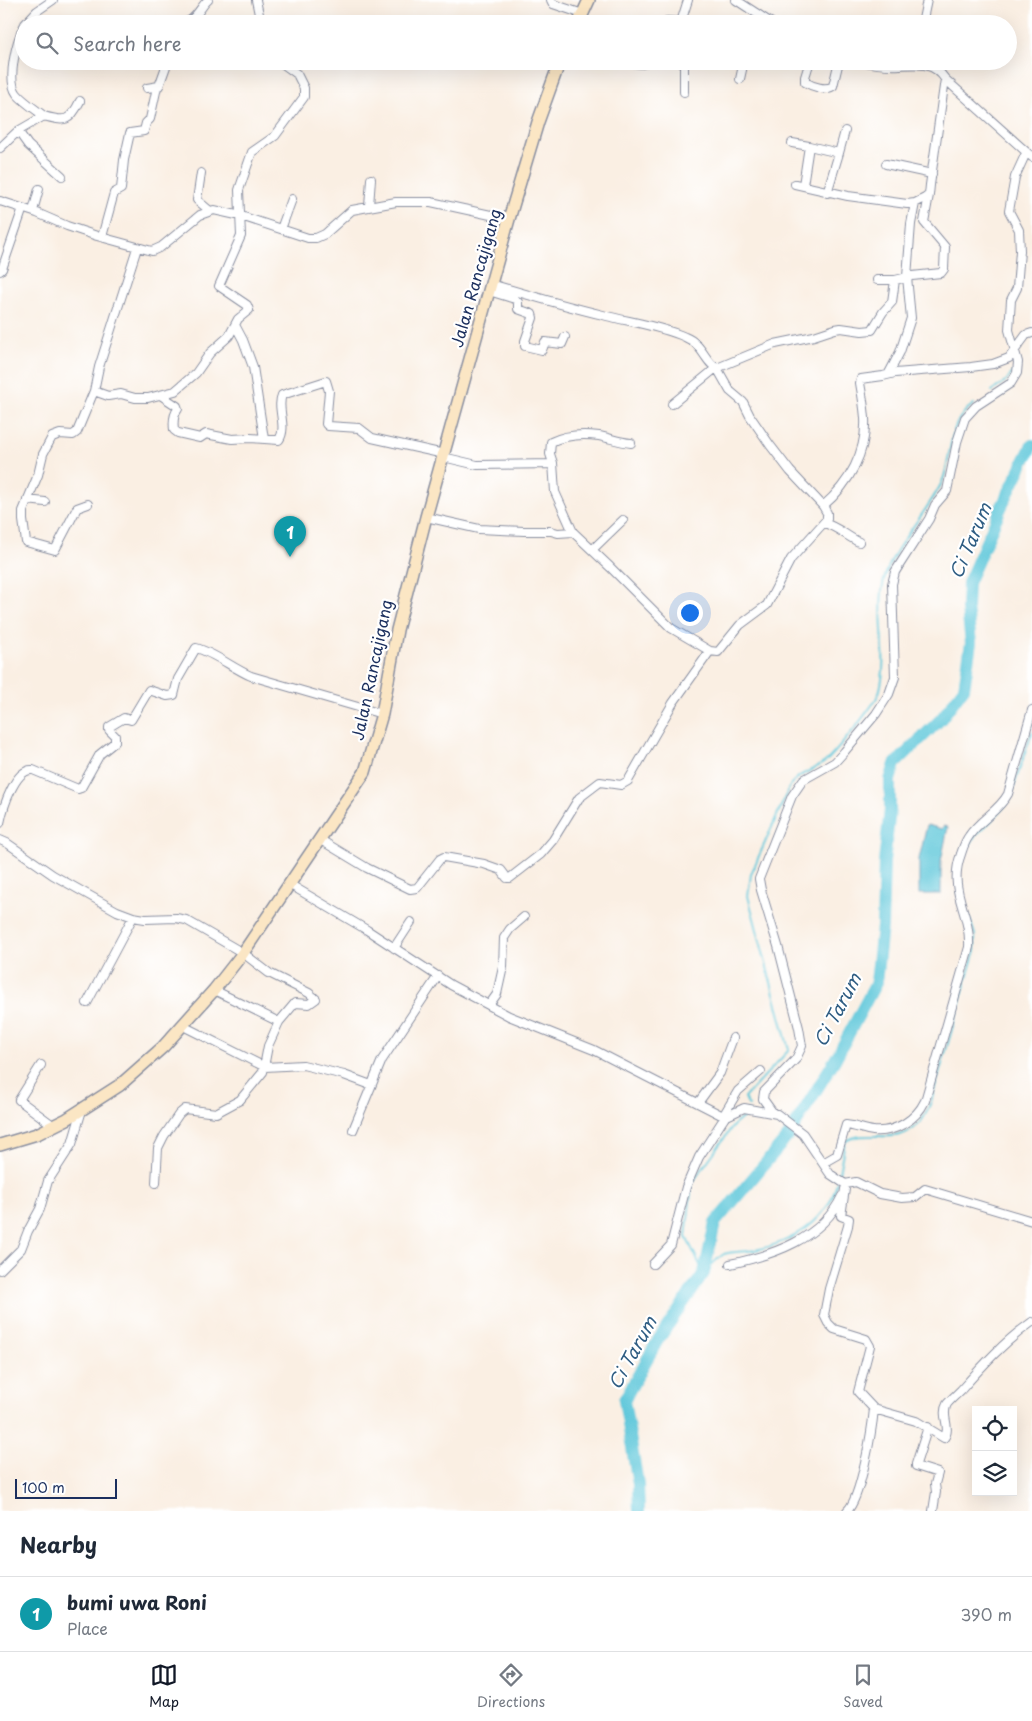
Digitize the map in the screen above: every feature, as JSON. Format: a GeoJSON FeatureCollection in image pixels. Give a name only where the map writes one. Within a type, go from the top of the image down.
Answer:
{"type":"FeatureCollection","features":[{"type":"Feature","properties":{"kind":"main road"},"geometry":{"type":"LineString","coordinates":[[582,15],[589,0]]}},
{"type":"Feature","properties":{"kind":"main road","name":"Jalan Rancajigang"},"geometry":{"type":"LineString","coordinates":[[0,1145],[37,1134],[82,1110],[138,1071],[183,1026],[243,953],[364,772],[382,714],[397,630],[426,517],[538,122],[557,70]]}},
{"type":"Feature","properties":{"kind":"street"},"geometry":{"type":"LineString","coordinates":[[33,15],[54,0]]}},
{"type":"Feature","properties":{"kind":"street"},"geometry":{"type":"LineString","coordinates":[[194,15],[208,0]]}},
{"type":"Feature","properties":{"kind":"street"},"geometry":{"type":"LineString","coordinates":[[256,0],[259,15]]}},
{"type":"Feature","properties":{"kind":"street"},"geometry":{"type":"LineString","coordinates":[[551,0],[553,4],[573,15]]}},
{"type":"Feature","properties":{"kind":"street"},"geometry":{"type":"LineString","coordinates":[[685,15],[688,0]]}},
{"type":"Feature","properties":{"kind":"street"},"geometry":{"type":"LineString","coordinates":[[736,0],[759,15]]}},
{"type":"Feature","properties":{"kind":"street"},"geometry":{"type":"LineString","coordinates":[[924,15],[927,0]]}},
{"type":"Feature","properties":{"kind":"street"},"geometry":{"type":"LineString","coordinates":[[15,51],[12,66],[14,88],[22,98],[44,116],[56,120],[65,119],[74,112],[80,101]]}},
{"type":"Feature","properties":{"kind":"street"},"geometry":{"type":"LineString","coordinates":[[102,237],[114,193],[121,189],[124,160],[130,133],[144,131],[146,123],[150,119],[158,87],[165,70]]}},
{"type":"Feature","properties":{"kind":"street"},"geometry":{"type":"LineString","coordinates":[[94,391],[108,396],[123,394],[135,398],[148,398],[162,396],[175,391],[192,377],[210,353],[231,334],[238,319],[248,311],[249,308],[219,286],[241,236],[239,186],[253,151],[275,136],[304,97],[304,88],[297,74],[292,70]]}},
{"type":"Feature","properties":{"kind":"street"},"geometry":{"type":"LineString","coordinates":[[684,70],[684,92]]}},
{"type":"Feature","properties":{"kind":"street"},"geometry":{"type":"LineString","coordinates":[[740,79],[742,70]]}},
{"type":"Feature","properties":{"kind":"street"},"geometry":{"type":"LineString","coordinates":[[807,70],[805,82],[824,89],[829,89],[833,86],[837,70]]}},
{"type":"Feature","properties":{"kind":"street"},"geometry":{"type":"LineString","coordinates":[[773,1113],[763,1099],[764,1092],[796,1059],[802,1046],[778,946],[761,890],[760,879],[792,796],[803,780],[834,762],[844,752],[876,714],[889,694],[895,677],[892,584],[895,572],[935,505],[947,491],[957,442],[965,418],[976,406],[1011,383],[1018,370],[1009,334],[1010,303],[1017,288],[1020,251],[1019,228],[1009,211],[1015,177],[1029,155],[936,70]]}},
{"type":"Feature","properties":{"kind":"street"},"geometry":{"type":"LineString","coordinates":[[877,280],[895,280],[907,276],[939,275],[944,269],[945,247],[924,222],[945,79]]}},
{"type":"Feature","properties":{"kind":"street"},"geometry":{"type":"LineString","coordinates":[[148,88],[158,87]]}},
{"type":"Feature","properties":{"kind":"street"},"geometry":{"type":"LineString","coordinates":[[0,148],[18,131],[44,116]]}},
{"type":"Feature","properties":{"kind":"street"},"geometry":{"type":"LineString","coordinates":[[18,131],[28,145],[62,176]]}},
{"type":"Feature","properties":{"kind":"street"},"geometry":{"type":"LineString","coordinates":[[827,192],[845,131]]}},
{"type":"Feature","properties":{"kind":"street"},"geometry":{"type":"LineString","coordinates":[[792,143],[839,153]]}},
{"type":"Feature","properties":{"kind":"street"},"geometry":{"type":"LineString","coordinates":[[809,146],[799,185],[894,204],[915,203],[928,195]]}},
{"type":"Feature","properties":{"kind":"street"},"geometry":{"type":"LineString","coordinates":[[886,164],[932,174]]}},
{"type":"Feature","properties":{"kind":"street"},"geometry":{"type":"LineString","coordinates":[[201,173],[197,200],[210,210]]}},
{"type":"Feature","properties":{"kind":"street"},"geometry":{"type":"LineString","coordinates":[[369,206],[371,179]]}},
{"type":"Feature","properties":{"kind":"street"},"geometry":{"type":"LineString","coordinates":[[33,211],[40,189]]}},
{"type":"Feature","properties":{"kind":"street"},"geometry":{"type":"LineString","coordinates":[[281,229],[292,199]]}},
{"type":"Feature","properties":{"kind":"street"},"geometry":{"type":"LineString","coordinates":[[0,201],[33,211],[67,226],[152,251],[200,215],[210,210],[220,210],[311,238],[332,229],[352,210],[369,206],[421,201],[510,218]]}},
{"type":"Feature","properties":{"kind":"street"},"geometry":{"type":"LineString","coordinates":[[890,374],[900,352],[911,318],[907,276],[911,224],[915,203]]}},
{"type":"Feature","properties":{"kind":"street"},"geometry":{"type":"LineString","coordinates":[[0,271],[2,270],[23,208]]}},
{"type":"Feature","properties":{"kind":"street"},"geometry":{"type":"LineString","coordinates":[[88,504],[77,508],[57,548],[54,550],[26,542],[23,515],[27,500],[38,475],[43,454],[52,437],[76,433],[94,391],[99,366],[137,248]]}},
{"type":"Feature","properties":{"kind":"street"},"geometry":{"type":"LineString","coordinates":[[672,404],[717,368],[762,348],[841,328],[862,331],[872,330],[883,312],[892,302],[895,280]]}},
{"type":"Feature","properties":{"kind":"street"},"geometry":{"type":"LineString","coordinates":[[490,287],[515,299],[518,302],[518,309],[532,314],[533,318],[525,346],[542,350],[545,342],[562,344],[565,337]]}},
{"type":"Feature","properties":{"kind":"street"},"geometry":{"type":"LineString","coordinates":[[490,287],[677,333],[695,342],[717,368],[730,391],[742,400],[750,416],[790,471],[823,506],[828,515],[827,519],[791,559],[767,605],[740,625],[718,652],[710,652],[671,628],[573,532],[555,492],[550,444],[556,440],[600,436],[617,442],[631,443]]}},
{"type":"Feature","properties":{"kind":"street"},"geometry":{"type":"LineString","coordinates":[[235,325],[253,367],[264,439]]}},
{"type":"Feature","properties":{"kind":"street"},"geometry":{"type":"LineString","coordinates":[[823,506],[850,477],[862,447],[865,417],[860,380],[864,377],[993,364],[1009,358],[1011,354],[1015,354],[1026,335],[1032,333]]}},
{"type":"Feature","properties":{"kind":"street"},"geometry":{"type":"LineString","coordinates":[[162,396],[177,406],[178,409],[173,417],[174,430],[178,432],[200,438],[206,434],[232,439],[279,440],[282,438],[280,402],[282,395],[326,381],[329,391],[326,424],[328,426],[358,428],[372,438],[477,465],[553,464]]}},
{"type":"Feature","properties":{"kind":"street"},"geometry":{"type":"LineString","coordinates":[[27,500],[45,502]]}},
{"type":"Feature","properties":{"kind":"street"},"geometry":{"type":"LineString","coordinates":[[426,517],[480,529],[524,532],[573,532]]}},
{"type":"Feature","properties":{"kind":"street"},"geometry":{"type":"LineString","coordinates":[[592,550],[622,520]]}},
{"type":"Feature","properties":{"kind":"street"},"geometry":{"type":"LineString","coordinates":[[824,523],[837,528],[859,542]]}},
{"type":"Feature","properties":{"kind":"street"},"geometry":{"type":"LineString","coordinates":[[0,823],[9,793],[22,773],[27,770],[33,770],[78,789],[81,788],[99,756],[115,742],[116,736],[109,730],[109,727],[124,718],[130,720],[149,690],[167,696],[174,695],[181,673],[196,648],[252,676],[382,714]]}},
{"type":"Feature","properties":{"kind":"street"},"geometry":{"type":"LineString","coordinates":[[319,840],[367,868],[410,889],[417,888],[440,859],[444,857],[484,864],[498,869],[507,878],[510,878],[531,863],[553,840],[579,798],[600,782],[621,784],[629,779],[673,703],[710,652]]}},
{"type":"Feature","properties":{"kind":"street"},"geometry":{"type":"LineString","coordinates":[[823,1163],[837,1155],[850,1125],[876,1131],[896,1128],[913,1118],[925,1101],[969,948],[969,934],[956,884],[957,864],[969,835],[1006,798],[1032,710]]}},
{"type":"Feature","properties":{"kind":"street"},"geometry":{"type":"LineString","coordinates":[[0,840],[7,842],[53,875],[133,917],[145,919],[183,919],[243,953],[269,973],[315,998],[316,1001],[311,1004],[295,1003],[279,1022],[268,1046],[264,1067],[259,1077],[240,1100],[218,1112],[184,1110],[164,1136],[158,1148],[156,1183]]}},
{"type":"Feature","properties":{"kind":"street"},"geometry":{"type":"LineString","coordinates":[[289,884],[367,930],[438,976],[489,1005],[540,1029],[594,1050],[724,1117]]}},
{"type":"Feature","properties":{"kind":"street"},"geometry":{"type":"LineString","coordinates":[[489,1005],[497,994],[503,967],[504,938],[524,916]]}},
{"type":"Feature","properties":{"kind":"street"},"geometry":{"type":"LineString","coordinates":[[87,1002],[133,917]]}},
{"type":"Feature","properties":{"kind":"street"},"geometry":{"type":"LineString","coordinates":[[394,948],[411,922]]}},
{"type":"Feature","properties":{"kind":"street"},"geometry":{"type":"LineString","coordinates":[[353,1130],[385,1055],[438,976]]}},
{"type":"Feature","properties":{"kind":"street"},"geometry":{"type":"LineString","coordinates":[[214,990],[279,1022]]}},
{"type":"Feature","properties":{"kind":"street"},"geometry":{"type":"LineString","coordinates":[[183,1026],[264,1067],[303,1065],[344,1075],[371,1085]]}},
{"type":"Feature","properties":{"kind":"street"},"geometry":{"type":"LineString","coordinates":[[698,1103],[720,1073],[733,1038]]}},
{"type":"Feature","properties":{"kind":"street"},"geometry":{"type":"LineString","coordinates":[[41,1065],[18,1099],[54,1126]]}},
{"type":"Feature","properties":{"kind":"street"},"geometry":{"type":"LineString","coordinates":[[653,1264],[671,1245],[686,1187],[699,1158],[738,1091],[761,1071]]}},
{"type":"Feature","properties":{"kind":"street"},"geometry":{"type":"LineString","coordinates":[[724,1117],[744,1108],[773,1113],[783,1117],[803,1134],[832,1176],[844,1185]]}},
{"type":"Feature","properties":{"kind":"street"},"geometry":{"type":"LineString","coordinates":[[0,1270],[21,1249],[40,1209],[48,1181],[72,1144],[82,1110]]}},
{"type":"Feature","properties":{"kind":"street"},"geometry":{"type":"LineString","coordinates":[[844,1185],[856,1182],[880,1194],[902,1198],[915,1197],[925,1189],[1032,1221]]}},
{"type":"Feature","properties":{"kind":"street"},"geometry":{"type":"LineString","coordinates":[[730,1264],[760,1258],[795,1243],[814,1231],[834,1208],[844,1185]]}},
{"type":"Feature","properties":{"kind":"street"},"geometry":{"type":"LineString","coordinates":[[844,1185],[841,1216],[849,1219],[825,1303],[824,1316],[834,1329],[866,1339],[869,1342],[870,1346],[858,1392],[874,1409],[916,1421],[944,1437],[948,1428],[945,1413],[948,1404],[973,1375],[1014,1334],[1032,1322]]}},
{"type":"Feature","properties":{"kind":"street"},"geometry":{"type":"LineString","coordinates":[[847,1511],[854,1502],[870,1444],[874,1409]]}},
{"type":"Feature","properties":{"kind":"street"},"geometry":{"type":"LineString","coordinates":[[928,1428],[916,1466],[938,1473],[934,1484],[936,1492],[932,1511]]}},
{"type":"Feature","properties":{"kind":"water"},"geometry":{"type":"Polygon","coordinates":[[[927,825],[942,829],[943,826],[948,827],[941,861],[941,894],[919,894],[919,859],[927,825]]]}},
{"type":"Feature","properties":{"kind":"waterway"},"geometry":{"type":"LineString","coordinates":[[992,391],[1006,381],[1014,371]]}},
{"type":"Feature","properties":{"kind":"waterway"},"geometry":{"type":"LineString","coordinates":[[749,1106],[744,1098],[789,1050],[748,896],[751,874],[791,784],[799,776],[821,765],[830,757],[863,717],[879,693],[883,668],[881,604],[885,576],[898,548],[926,509],[942,482],[958,420],[974,404]]}},
{"type":"Feature","properties":{"kind":"waterway","name":"Ci Tarum"},"geometry":{"type":"LineString","coordinates":[[639,1511],[638,1484],[624,1400],[658,1340],[704,1273],[715,1223],[789,1135],[836,1058],[876,983],[882,926],[884,862],[890,810],[890,780],[895,764],[941,719],[964,688],[971,643],[967,608],[968,583],[1001,508],[1032,445]]}},
{"type":"Feature","properties":{"kind":"waterway"},"geometry":{"type":"LineString","coordinates":[[1012,792],[1032,732]]}},
{"type":"Feature","properties":{"kind":"waterway"},"geometry":{"type":"LineString","coordinates":[[965,852],[976,835],[1007,803]]}},
{"type":"Feature","properties":{"kind":"waterway"},"geometry":{"type":"LineString","coordinates":[[838,1178],[845,1142],[863,1136],[894,1136],[904,1134],[913,1129],[926,1114],[975,950],[975,935],[969,917]]}},
{"type":"Feature","properties":{"kind":"waterway"},"geometry":{"type":"LineString","coordinates":[[748,1111],[733,1126],[692,1183],[686,1237],[704,1273],[724,1254],[769,1247],[795,1236],[817,1219],[826,1208],[833,1196],[837,1182]]}},
{"type":"Feature","properties":{"kind":"place","name":"bumi uwa Roni"},"geometry":{"type":"Point","coordinates":[290,557]}}]}
